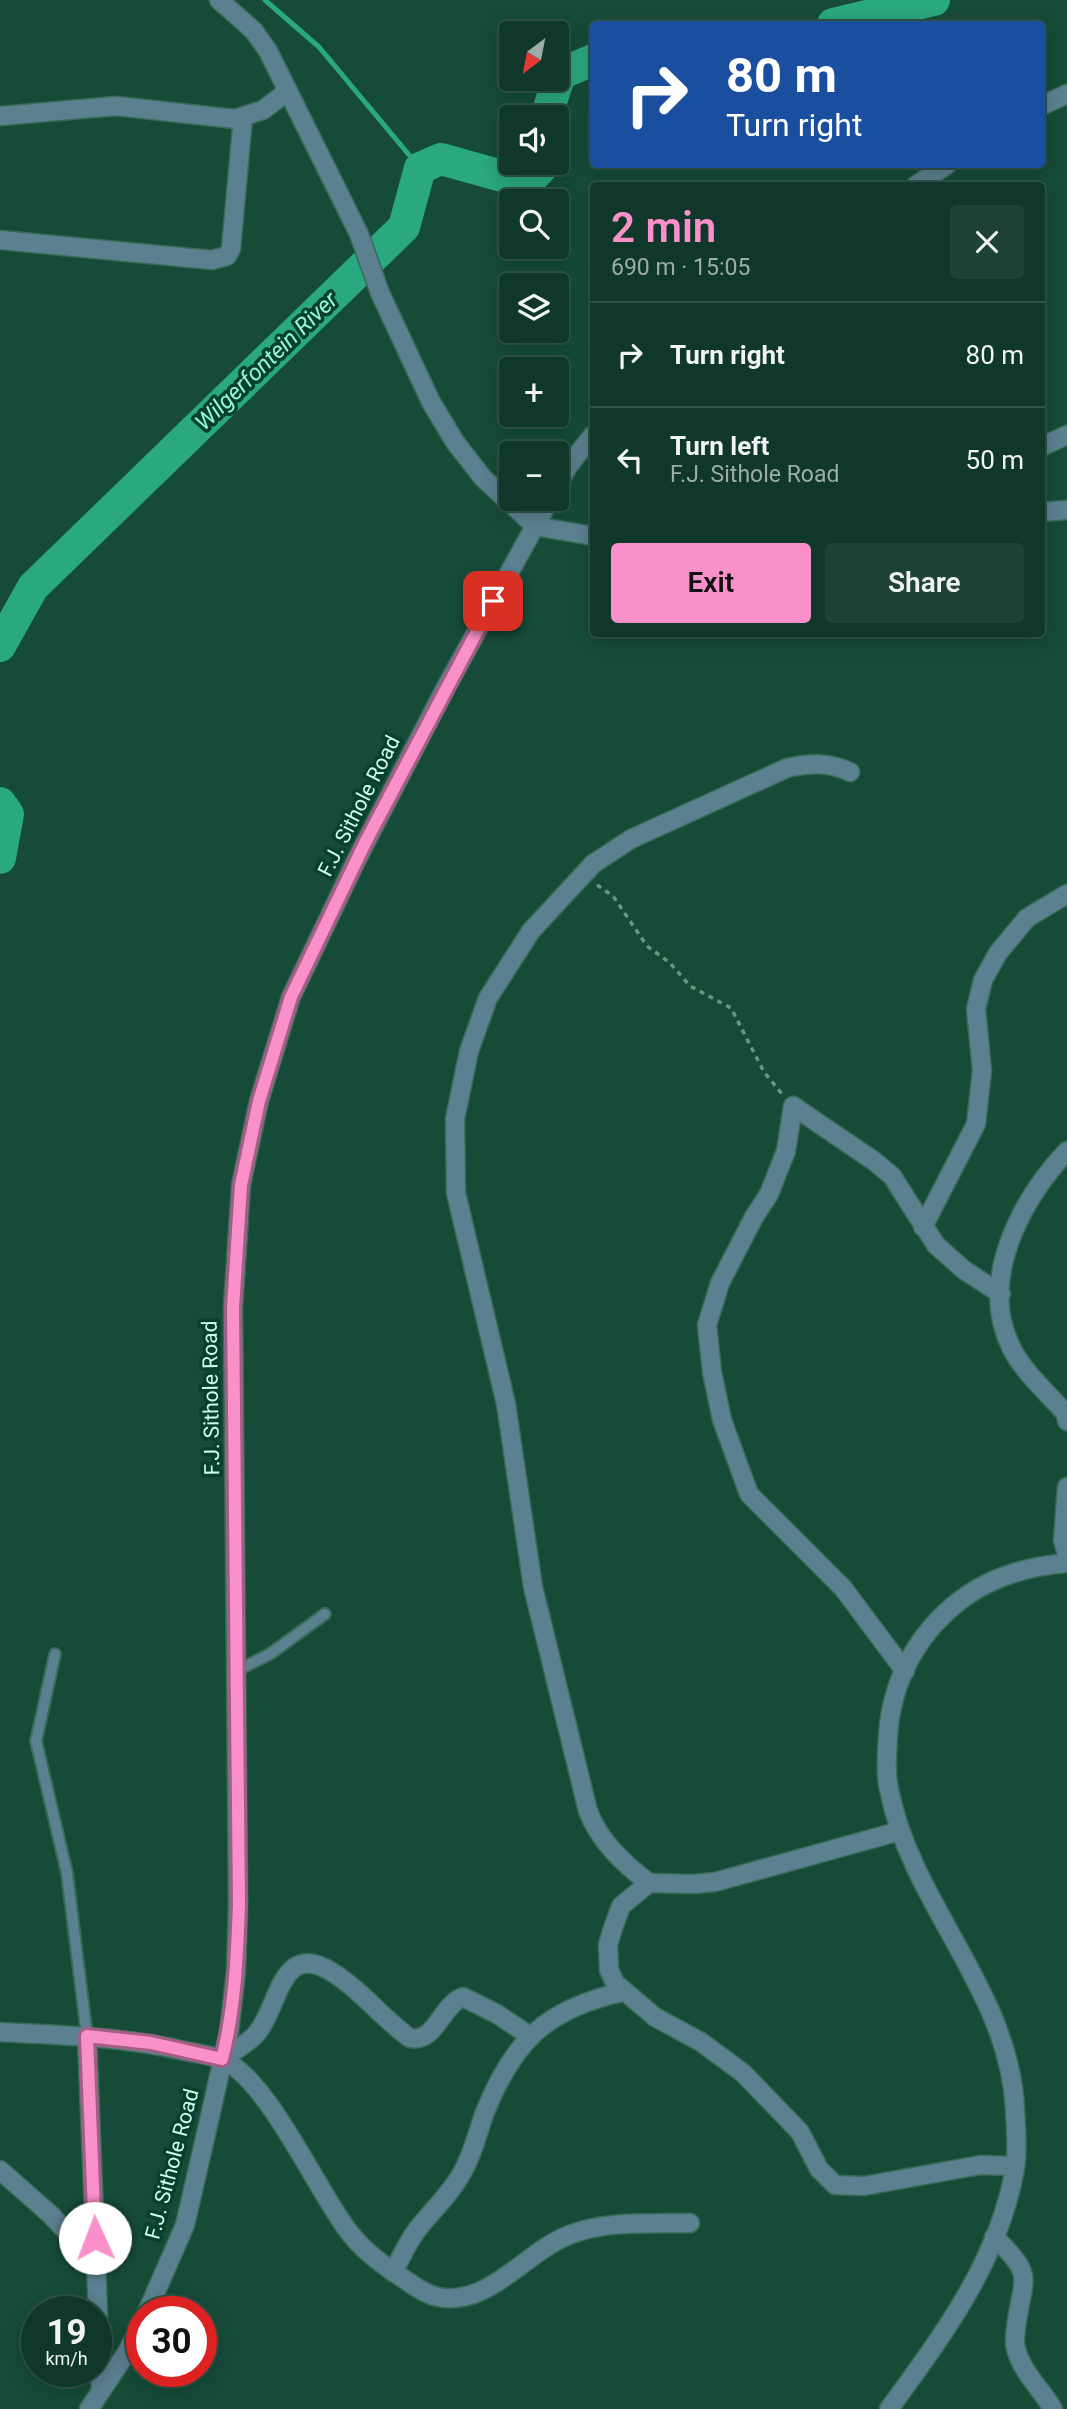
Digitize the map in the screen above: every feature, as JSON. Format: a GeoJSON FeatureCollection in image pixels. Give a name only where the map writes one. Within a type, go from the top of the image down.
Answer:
{"type":"FeatureCollection","features":[{"type":"Feature","properties":{"kind":"street"},"geometry":{"type":"LineString","coordinates":[[219,0],[254,31],[288,91],[359,233],[380,293],[431,402],[455,442],[483,478],[535,526],[590,535]]}},
{"type":"Feature","properties":{"kind":"street"},"geometry":{"type":"LineString","coordinates":[[0,116],[116,106],[220,120],[243,117],[263,110],[288,91]]}},
{"type":"Feature","properties":{"kind":"street"},"geometry":{"type":"LineString","coordinates":[[1045,104],[1067,94]]}},
{"type":"Feature","properties":{"kind":"street"},"geometry":{"type":"LineString","coordinates":[[0,240],[212,260],[227,256],[231,249],[243,117]]}},
{"type":"Feature","properties":{"kind":"street"},"geometry":{"type":"LineString","coordinates":[[921,182],[942,168]]}},
{"type":"Feature","properties":{"kind":"street"},"geometry":{"type":"LineString","coordinates":[[1045,445],[1067,435]]}},
{"type":"Feature","properties":{"kind":"street"},"geometry":{"type":"LineString","coordinates":[[569,465],[590,439]]}},
{"type":"Feature","properties":{"kind":"street"},"geometry":{"type":"LineString","coordinates":[[1045,512],[1067,510]]}},
{"type":"Feature","properties":{"kind":"street","name":"F.J. Sithole Road"},"geometry":{"type":"LineString","coordinates":[[154,2296],[184,2225],[229,2032],[236,1972],[239,1905],[233,1308],[241,1185],[259,1101],[291,997],[349,875],[446,687],[543,511]]}},
{"type":"Feature","properties":{"kind":"street"},"geometry":{"type":"LineString","coordinates":[[649,1883],[594,1828],[588,1811],[533,1587],[506,1404],[456,1193],[455,1119],[469,1051],[488,998],[531,931],[593,864],[631,839],[787,768],[807,764],[834,765],[850,772]]}},
{"type":"Feature","properties":{"kind":"street"},"geometry":{"type":"LineString","coordinates":[[923,1227],[976,1124],[982,1071],[976,1009],[983,980],[998,953],[1027,918],[1067,894]]}},
{"type":"Feature","properties":{"kind":"street"},"geometry":{"type":"LineString","coordinates":[[905,1671],[843,1588],[749,1494],[722,1420],[712,1372],[707,1325],[720,1283],[774,1184],[786,1151],[793,1106],[874,1161],[892,1177],[936,1245],[964,1270],[1001,1294]]}},
{"type":"Feature","properties":{"kind":"street"},"geometry":{"type":"LineString","coordinates":[[1067,1151],[1020,1216],[1008,1240],[1001,1294],[1004,1332],[1012,1350],[1066,1414],[1067,1420]]}},
{"type":"Feature","properties":{"kind":"street"},"geometry":{"type":"LineString","coordinates":[[1067,1488],[1063,1540],[1067,1555]]}},
{"type":"Feature","properties":{"kind":"street"},"geometry":{"type":"LineString","coordinates":[[889,2409],[967,2299],[994,2237],[1015,2166],[1015,2110],[1012,2072],[990,2006],[914,1866],[900,1831],[889,1793],[889,1720],[897,1688],[914,1650],[941,1615],[964,1596],[1032,1566],[1067,1563]]}},
{"type":"Feature","properties":{"kind":"street"},"geometry":{"type":"LineString","coordinates":[[900,1831],[715,1882],[649,1883],[621,1906],[608,1945],[609,1970],[622,1992],[655,2017],[701,2042],[743,2073],[800,2132],[819,2169],[835,2185],[864,2186],[981,2165],[1015,2166]]}},
{"type":"Feature","properties":{"kind":"street"},"geometry":{"type":"LineString","coordinates":[[222,2059],[257,2034],[281,1982],[290,1970],[308,1964],[318,1964],[334,1973],[410,2038],[418,2039],[429,2034],[453,2001],[463,1997],[497,2014],[530,2036]]}},
{"type":"Feature","properties":{"kind":"street"},"geometry":{"type":"LineString","coordinates":[[393,2272],[416,2232],[445,2199],[462,2172],[488,2104],[520,2045],[572,2007],[622,1992]]}},
{"type":"Feature","properties":{"kind":"street"},"geometry":{"type":"LineString","coordinates":[[0,2032],[87,2036],[151,2043],[222,2059],[235,2067],[260,2094],[346,2228],[369,2253],[422,2292],[454,2299],[487,2288],[568,2235],[605,2225],[690,2223]]}},
{"type":"Feature","properties":{"kind":"street"},"geometry":{"type":"LineString","coordinates":[[87,2036],[101,2391]]}},
{"type":"Feature","properties":{"kind":"street"},"geometry":{"type":"LineString","coordinates":[[0,2171],[51,2215],[96,2263]]}},
{"type":"Feature","properties":{"kind":"street"},"geometry":{"type":"LineString","coordinates":[[994,2237],[1013,2255],[1024,2273],[1015,2347],[1026,2371],[1053,2409]]}},
{"type":"Feature","properties":{"kind":"street"},"geometry":{"type":"LineString","coordinates":[[89,2409],[126,2354]]}},
{"type":"Feature","properties":{"kind":"lane"},"geometry":{"type":"LineString","coordinates":[[236,1671],[270,1654],[326,1614]]}},
{"type":"Feature","properties":{"kind":"lane"},"geometry":{"type":"LineString","coordinates":[[55,1654],[36,1741],[67,1873],[87,2036]]}},
{"type":"Feature","properties":{"kind":"path"},"geometry":{"type":"LineString","coordinates":[[577,882],[599,886],[609,892],[647,946],[670,963],[690,986],[730,1008],[764,1072],[793,1106]]}},
{"type":"Feature","properties":{"kind":"waterway"},"geometry":{"type":"LineString","coordinates":[[265,0],[319,47],[420,168]]}},
{"type":"Feature","properties":{"kind":"waterway","name":"Wilgerfontein River"},"geometry":{"type":"LineString","coordinates":[[846,21],[934,0]]}},
{"type":"Feature","properties":{"kind":"waterway","name":"Wilgerfontein River"},"geometry":{"type":"LineString","coordinates":[[550,105],[560,74],[590,61]]}},
{"type":"Feature","properties":{"kind":"waterway","name":"Wilgerfontein River"},"geometry":{"type":"LineString","coordinates":[[0,646],[33,587],[404,227],[420,168],[441,159],[527,183],[535,175]]}},
{"type":"Feature","properties":{"kind":"waterway","name":"Wilgerfontein River"},"geometry":{"type":"LineString","coordinates":[[0,803],[8,814],[0,858]]}},
{"type":"Feature","properties":{"kind":"route"},"geometry":{"type":"LineString","coordinates":[[95,2238],[87,2036],[151,2043],[222,2059],[229,2032],[236,1972],[239,1905],[233,1308],[241,1185],[259,1101],[291,997],[366,841],[493,601]]}}]}
